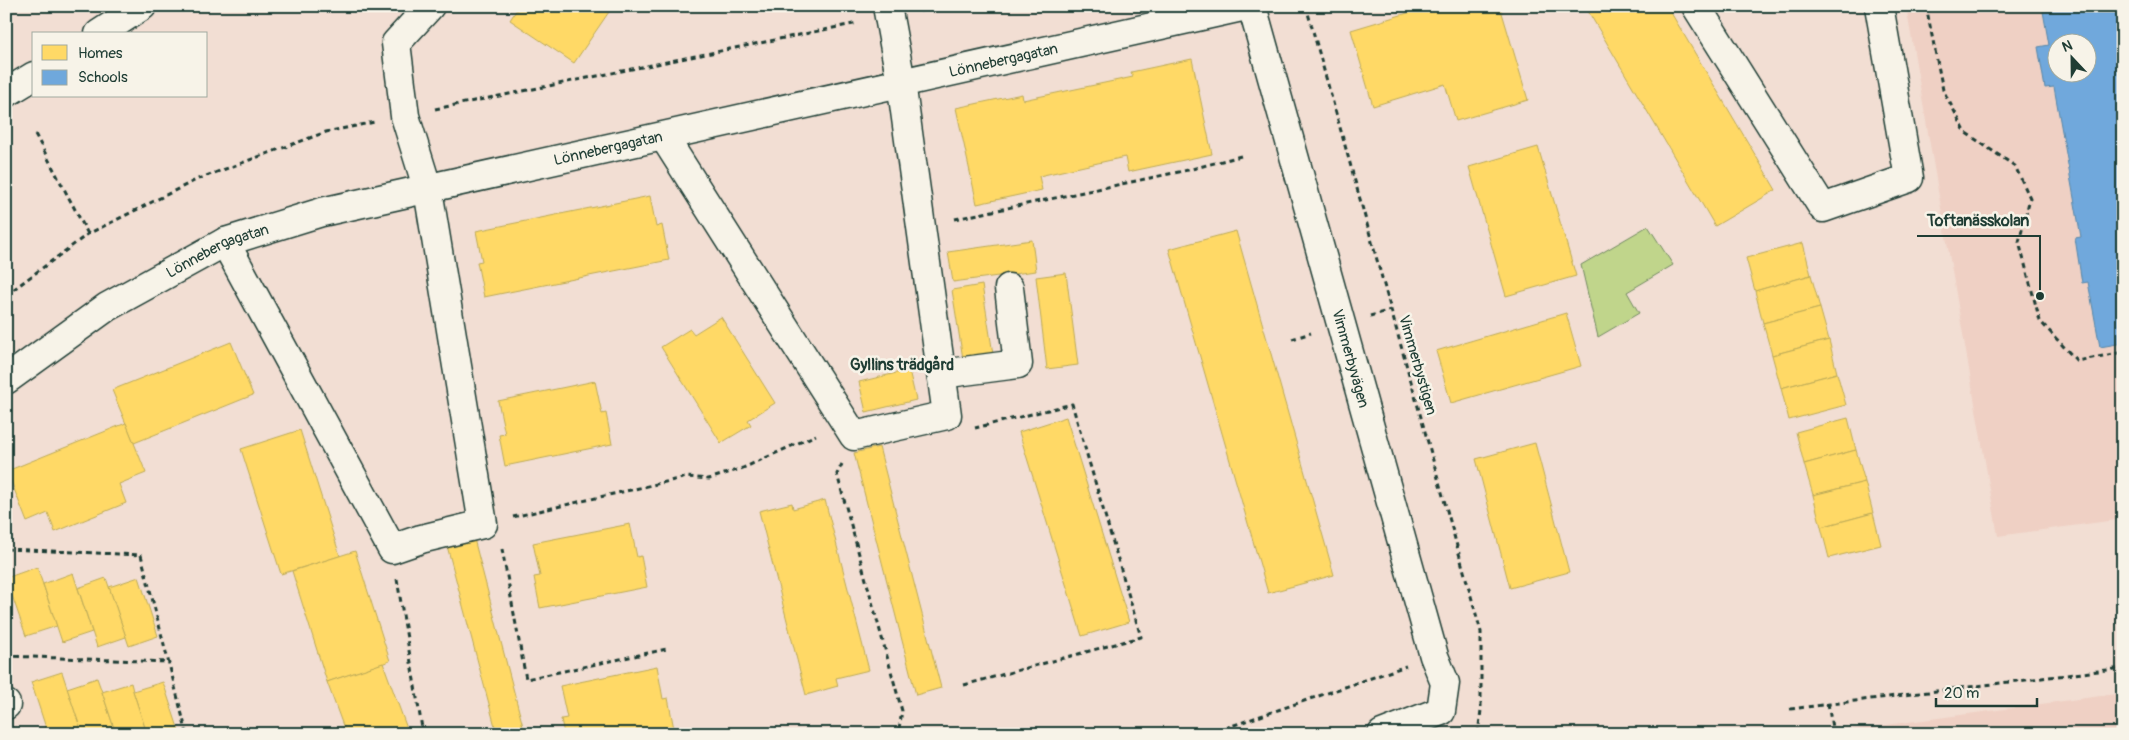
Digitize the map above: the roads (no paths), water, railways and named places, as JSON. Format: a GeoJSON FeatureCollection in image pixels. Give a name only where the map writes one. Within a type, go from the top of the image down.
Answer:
{"type":"FeatureCollection","features":[{"type":"Feature","properties":{"kind":"street"},"geometry":{"type":"LineString","coordinates":[[102,32],[142,6]]}},
{"type":"Feature","properties":{"kind":"street"},"geometry":{"type":"LineString","coordinates":[[225,242],[392,549],[421,539],[490,523],[428,190],[405,116],[396,43],[430,6]]}},
{"type":"Feature","properties":{"kind":"street","name":"Lönnebergagatan"},"geometry":{"type":"LineString","coordinates":[[6,380],[108,307],[225,242],[322,212],[428,190],[901,82],[1246,6]]}},
{"type":"Feature","properties":{"kind":"street","name":"Vimmerbyvägen"},"geometry":{"type":"LineString","coordinates":[[1252,6],[1434,656],[1445,683],[1441,711],[1382,734]]}},
{"type":"Feature","properties":{"kind":"street"},"geometry":{"type":"LineString","coordinates":[[1696,6],[1823,208],[1909,178],[1879,6]]}},
{"type":"Feature","properties":{"kind":"street"},"geometry":{"type":"LineString","coordinates":[[664,137],[849,429],[947,415],[901,82],[888,11]]}},
{"type":"Feature","properties":{"kind":"street"},"geometry":{"type":"LineString","coordinates":[[6,94],[32,77]]}},
{"type":"Feature","properties":{"kind":"street"},"geometry":{"type":"LineString","coordinates":[[941,374],[1018,364],[1008,288]]}},
{"type":"Feature","properties":{"kind":"place","name":"Toftanässkolan"},"geometry":{"type":"Point","coordinates":[2040,296]}},
{"type":"Feature","properties":{"kind":"district","name":"Gyllins trädgård"},"geometry":{"type":"Point","coordinates":[902,364]}}]}
